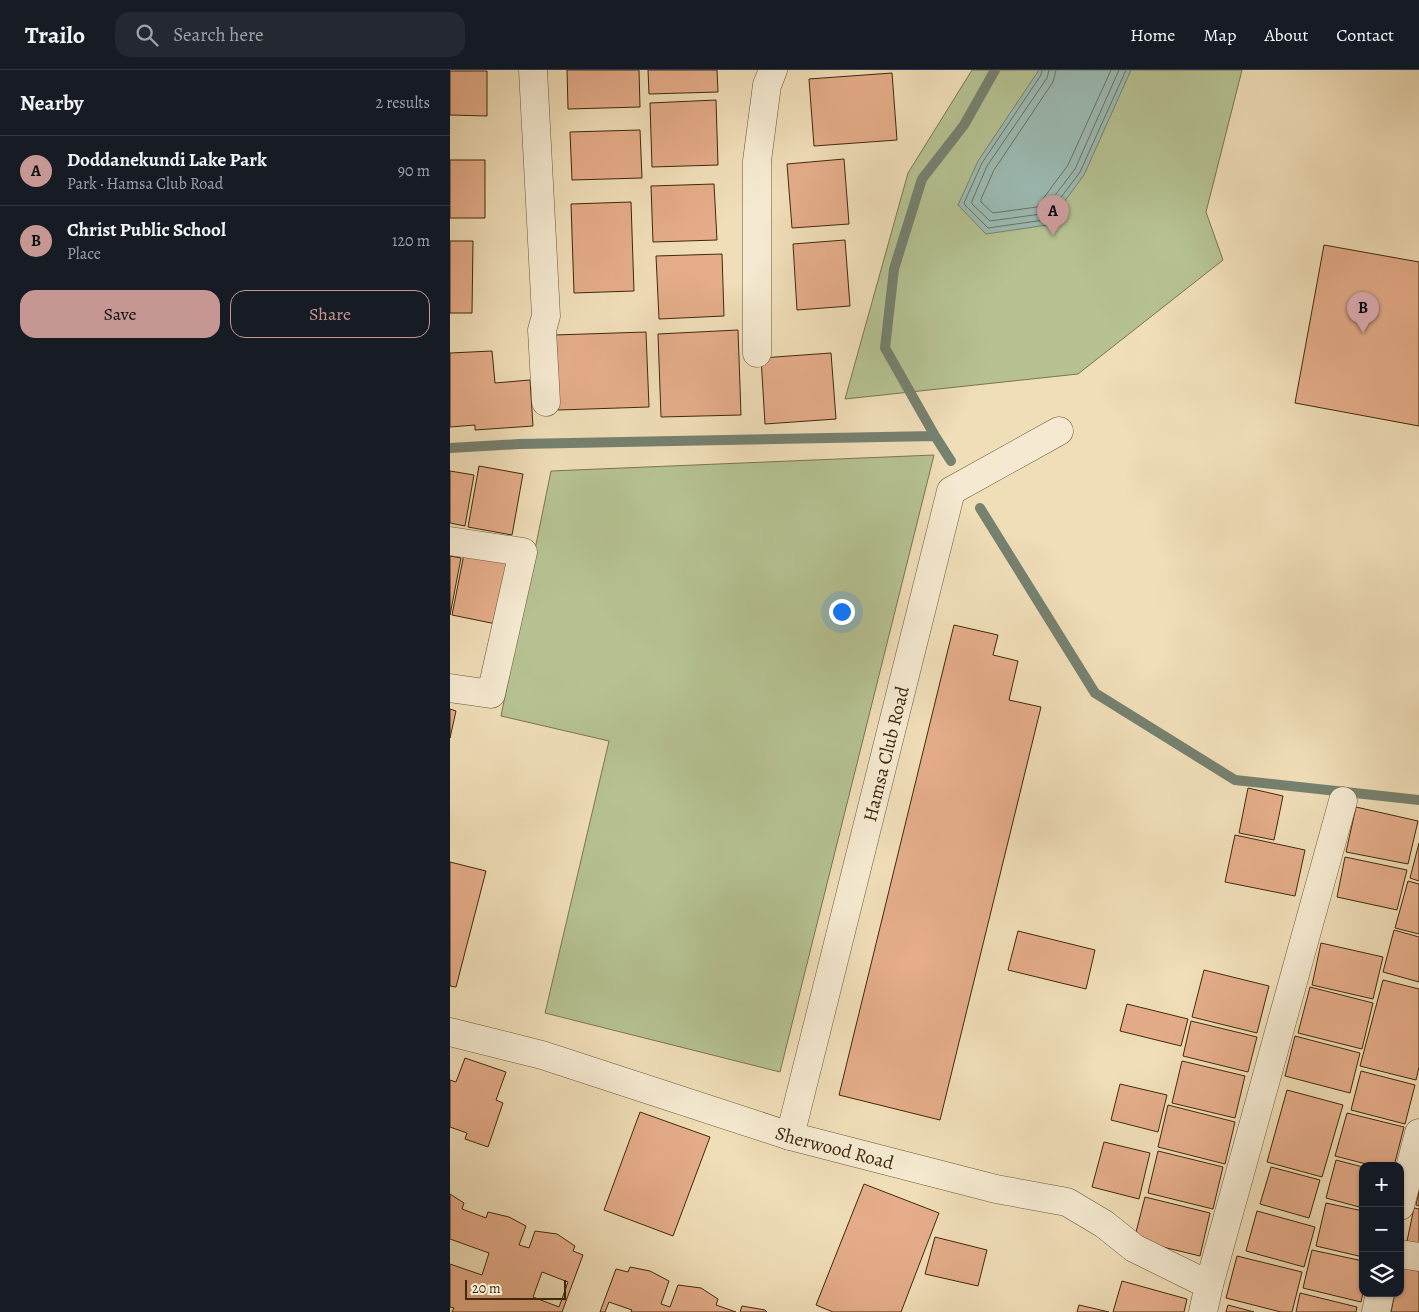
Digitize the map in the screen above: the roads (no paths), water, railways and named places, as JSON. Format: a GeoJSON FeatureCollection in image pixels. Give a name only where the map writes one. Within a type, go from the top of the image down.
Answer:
{"type":"FeatureCollection","features":[{"type":"Feature","properties":{"kind":"street"},"geometry":{"type":"LineString","coordinates":[[532,70],[546,316],[542,330],[546,402]]}},
{"type":"Feature","properties":{"kind":"street"},"geometry":{"type":"LineString","coordinates":[[757,353],[757,161],[766,85],[773,70]]}},
{"type":"Feature","properties":{"kind":"street","name":"Hamsa Club Road"},"geometry":{"type":"LineString","coordinates":[[790,1136],[951,491],[1059,431]]}},
{"type":"Feature","properties":{"kind":"street"},"geometry":{"type":"LineString","coordinates":[[450,541],[523,552],[491,694],[450,688]]}},
{"type":"Feature","properties":{"kind":"street"},"geometry":{"type":"LineString","coordinates":[[1204,1312],[1209,1285],[1343,801]]}},
{"type":"Feature","properties":{"kind":"street","name":"Sherwood Road"},"geometry":{"type":"LineString","coordinates":[[450,1032],[542,1055],[790,1136],[996,1189],[1067,1202],[1104,1224],[1134,1248],[1209,1285]]}},
{"type":"Feature","properties":{"kind":"street"},"geometry":{"type":"LineString","coordinates":[[1404,1191],[1419,1133]]}},
{"type":"Feature","properties":{"kind":"street"},"geometry":{"type":"LineString","coordinates":[[1404,1255],[1419,1257]]}},
{"type":"Feature","properties":{"kind":"street"},"geometry":{"type":"LineString","coordinates":[[1376,1312],[1379,1297]]}},
{"type":"Feature","properties":{"kind":"water"},"geometry":{"type":"Polygon","coordinates":[[[1039,70],[1131,70],[1084,175],[1047,225],[986,234],[958,205],[978,161],[1039,70]]]}},
{"type":"Feature","properties":{"kind":"waterway"},"geometry":{"type":"LineString","coordinates":[[935,436],[885,348],[894,269],[922,179],[964,125],[995,70]]}},
{"type":"Feature","properties":{"kind":"waterway"},"geometry":{"type":"LineString","coordinates":[[450,448],[519,444],[935,436],[951,461]]}},
{"type":"Feature","properties":{"kind":"waterway"},"geometry":{"type":"LineString","coordinates":[[980,508],[1095,693],[1235,780],[1419,800]]}},
{"type":"Feature","properties":{"kind":"place","name":"Doddanekundi Lake Park"},"geometry":{"type":"Point","coordinates":[1053,236]}},
{"type":"Feature","properties":{"kind":"place","name":"Christ Public School"},"geometry":{"type":"Point","coordinates":[1363,333]}}]}
